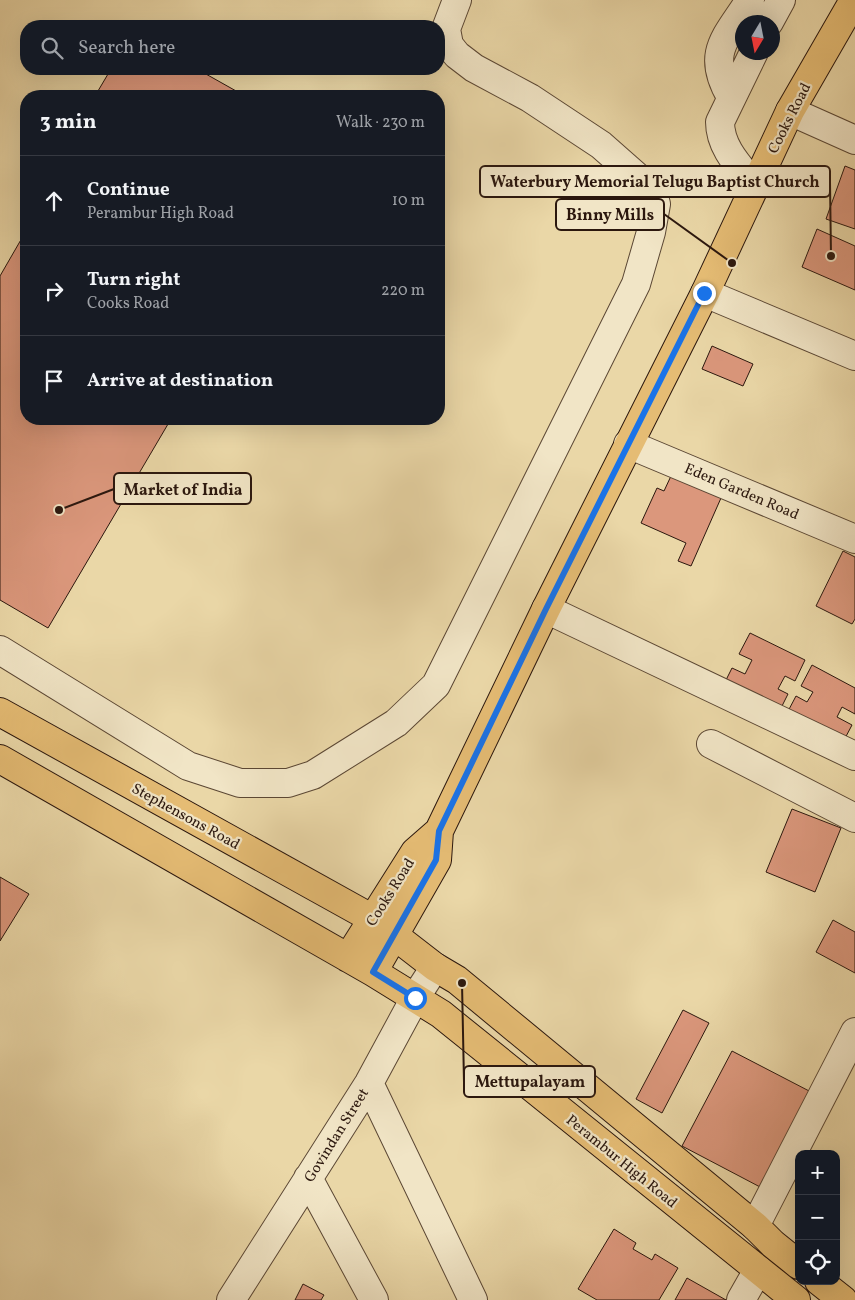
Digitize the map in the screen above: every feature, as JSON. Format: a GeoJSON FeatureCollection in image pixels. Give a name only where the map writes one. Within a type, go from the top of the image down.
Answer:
{"type":"FeatureCollection","features":[{"type":"Feature","properties":{"kind":"main road","name":"Cooks Road"},"geometry":{"type":"LineString","coordinates":[[373,972],[436,860],[439,831],[546,609],[704,293],[790,111],[854,0]]}},
{"type":"Feature","properties":{"kind":"main road","name":"Stephensons Road"},"geometry":{"type":"LineString","coordinates":[[0,712],[372,919]]}},
{"type":"Feature","properties":{"kind":"main road"},"geometry":{"type":"LineString","coordinates":[[0,759],[348,958]]}},
{"type":"Feature","properties":{"kind":"main road","name":"Cooks Road"},"geometry":{"type":"LineString","coordinates":[[348,958],[415,852],[439,831]]}},
{"type":"Feature","properties":{"kind":"main road"},"geometry":{"type":"LineString","coordinates":[[372,919],[457,980],[755,1226],[792,1259],[763,1274]]}},
{"type":"Feature","properties":{"kind":"main road","name":"Perambur High Road"},"geometry":{"type":"LineString","coordinates":[[348,958],[441,1014],[796,1300]]}},
{"type":"Feature","properties":{"kind":"main road"},"geometry":{"type":"LineString","coordinates":[[824,1285],[843,1300]]}},
{"type":"Feature","properties":{"kind":"street"},"geometry":{"type":"LineString","coordinates":[[0,650],[188,766],[240,783],[288,783],[313,775],[396,723],[436,685],[636,284],[651,232],[656,204],[652,190],[601,145],[530,98],[474,68],[457,55],[449,45],[446,29],[457,0]]}},
{"type":"Feature","properties":{"kind":"street"},"geometry":{"type":"LineString","coordinates":[[730,97],[720,79],[717,63],[720,48],[750,0]]}},
{"type":"Feature","properties":{"kind":"street"},"geometry":{"type":"LineString","coordinates":[[773,15],[781,0]]}},
{"type":"Feature","properties":{"kind":"street"},"geometry":{"type":"LineString","coordinates":[[750,60],[730,97],[720,122],[720,130],[728,152],[755,186]]}},
{"type":"Feature","properties":{"kind":"street"},"geometry":{"type":"LineString","coordinates":[[790,111],[855,140]]}},
{"type":"Feature","properties":{"kind":"street"},"geometry":{"type":"LineString","coordinates":[[704,293],[855,356]]}},
{"type":"Feature","properties":{"kind":"street","name":"Eden Garden Road"},"geometry":{"type":"LineString","coordinates":[[628,444],[855,539]]}},
{"type":"Feature","properties":{"kind":"street"},"geometry":{"type":"LineString","coordinates":[[546,609],[855,756]]}},
{"type":"Feature","properties":{"kind":"street"},"geometry":{"type":"LineString","coordinates":[[711,744],[855,818]]}},
{"type":"Feature","properties":{"kind":"street","name":"Govindan Street"},"geometry":{"type":"LineString","coordinates":[[231,1300],[369,1083],[415,998],[436,966]]}},
{"type":"Feature","properties":{"kind":"street"},"geometry":{"type":"LineString","coordinates":[[755,1226],[855,1032]]}},
{"type":"Feature","properties":{"kind":"street"},"geometry":{"type":"LineString","coordinates":[[369,1083],[473,1300]]}},
{"type":"Feature","properties":{"kind":"street"},"geometry":{"type":"LineString","coordinates":[[308,1178],[374,1300]]}},
{"type":"Feature","properties":{"kind":"street"},"geometry":{"type":"LineString","coordinates":[[741,1300],[763,1274]]}},
{"type":"Feature","properties":{"kind":"building"},"geometry":{"type":"Polygon","coordinates":[[[107,75],[208,75],[234,90],[99,90],[107,75]]]}},
{"type":"Feature","properties":{"kind":"building"},"geometry":{"type":"Polygon","coordinates":[[[845,166],[855,170],[855,229],[826,219],[845,166]]]}},
{"type":"Feature","properties":{"kind":"building"},"geometry":{"type":"Polygon","coordinates":[[[817,229],[855,246],[855,290],[802,267],[817,229]]]}},
{"type":"Feature","properties":{"kind":"building"},"geometry":{"type":"Polygon","coordinates":[[[20,241],[20,425],[167,425],[48,628],[0,600],[0,276],[20,241]]]}},
{"type":"Feature","properties":{"kind":"building"},"geometry":{"type":"Polygon","coordinates":[[[712,346],[753,364],[743,386],[702,369],[712,346]]]}},
{"type":"Feature","properties":{"kind":"building"},"geometry":{"type":"Polygon","coordinates":[[[671,476],[721,498],[691,566],[678,561],[686,543],[641,523],[657,488],[664,491],[671,476]]]}},
{"type":"Feature","properties":{"kind":"building"},"geometry":{"type":"Polygon","coordinates":[[[843,551],[855,557],[855,619],[852,624],[816,606],[843,551]]]}},
{"type":"Feature","properties":{"kind":"building"},"geometry":{"type":"Polygon","coordinates":[[[750,633],[805,660],[795,681],[785,676],[778,689],[788,694],[778,714],[723,686],[732,668],[745,674],[752,660],[739,654],[750,633]]]}},
{"type":"Feature","properties":{"kind":"building"},"geometry":{"type":"Polygon","coordinates":[[[812,665],[855,688],[855,714],[842,707],[837,717],[852,725],[842,744],[786,715],[796,696],[807,702],[813,692],[801,686],[812,665]]]}},
{"type":"Feature","properties":{"kind":"building"},"geometry":{"type":"Polygon","coordinates":[[[792,809],[841,828],[815,892],[766,872],[792,809]]]}},
{"type":"Feature","properties":{"kind":"building"},"geometry":{"type":"Polygon","coordinates":[[[0,877],[29,894],[0,941],[0,877]]]}},
{"type":"Feature","properties":{"kind":"building"},"geometry":{"type":"Polygon","coordinates":[[[833,920],[855,932],[855,973],[816,952],[833,920]]]}},
{"type":"Feature","properties":{"kind":"building"},"geometry":{"type":"Polygon","coordinates":[[[683,1010],[709,1023],[662,1113],[636,1099],[683,1010]]]}},
{"type":"Feature","properties":{"kind":"building"},"geometry":{"type":"Polygon","coordinates":[[[732,1051],[813,1093],[762,1188],[682,1146],[732,1051]]]}},
{"type":"Feature","properties":{"kind":"building"},"geometry":{"type":"Polygon","coordinates":[[[614,1229],[636,1243],[633,1249],[652,1260],[655,1254],[678,1268],[659,1300],[597,1300],[578,1289],[614,1229]]]}},
{"type":"Feature","properties":{"kind":"building"},"geometry":{"type":"Polygon","coordinates":[[[687,1278],[726,1300],[675,1300],[687,1278]]]}},
{"type":"Feature","properties":{"kind":"building"},"geometry":{"type":"Polygon","coordinates":[[[303,1284],[324,1295],[321,1300],[295,1300],[303,1284]]]}},
{"type":"Feature","properties":{"kind":"place","name":"Waterbury Memorial Telugu Baptist Church"},"geometry":{"type":"Point","coordinates":[831,256]}},
{"type":"Feature","properties":{"kind":"place","name":"Binny Mills"},"geometry":{"type":"Point","coordinates":[732,263]}},
{"type":"Feature","properties":{"kind":"place","name":"Market of India"},"geometry":{"type":"Point","coordinates":[59,510]}},
{"type":"Feature","properties":{"kind":"place","name":"Mettupalayam"},"geometry":{"type":"Point","coordinates":[462,983]}},
{"type":"Feature","properties":{"kind":"route"},"geometry":{"type":"LineString","coordinates":[[415,998],[373,972],[436,860],[439,831],[546,609],[704,293]]}}]}
